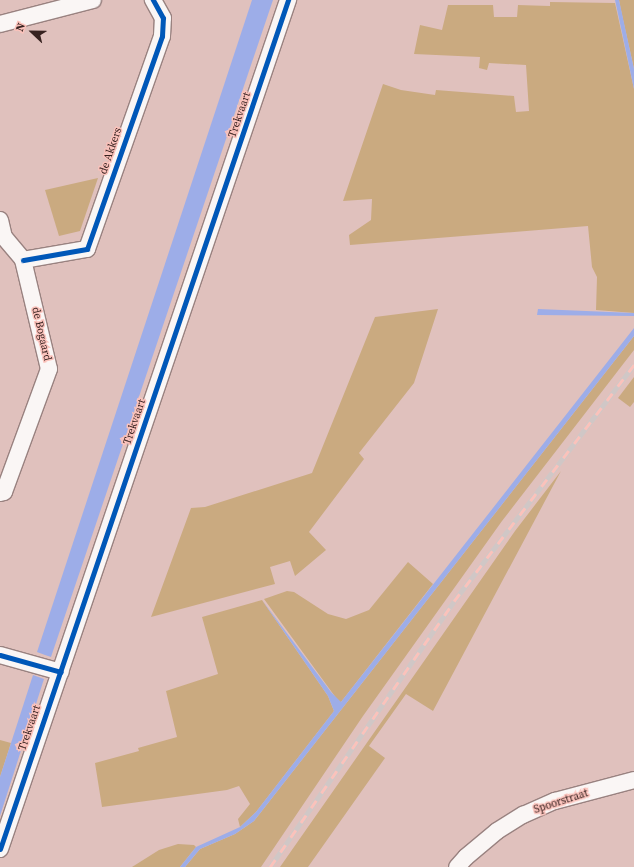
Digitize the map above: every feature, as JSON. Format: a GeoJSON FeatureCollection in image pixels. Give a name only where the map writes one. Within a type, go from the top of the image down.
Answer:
{"type":"FeatureCollection","features":[{"type":"Feature","properties":{"kind":"street"},"geometry":{"type":"LineString","coordinates":[[0,24],[93,0]]}},
{"type":"Feature","properties":{"kind":"street","name":"de Akkers"},"geometry":{"type":"LineString","coordinates":[[23,260],[87,249],[162,36],[163,18],[153,0]]}},
{"type":"Feature","properties":{"kind":"street","name":"Trekvaart"},"geometry":{"type":"LineString","coordinates":[[0,849],[288,0]]}},
{"type":"Feature","properties":{"kind":"street","name":"de Bogaard"},"geometry":{"type":"LineString","coordinates":[[0,220],[4,237],[23,260],[49,369],[4,492],[0,493]]}},
{"type":"Feature","properties":{"kind":"street"},"geometry":{"type":"LineString","coordinates":[[0,655],[61,672]]}},
{"type":"Feature","properties":{"kind":"street","name":"Spoorstraat"},"geometry":{"type":"LineString","coordinates":[[457,867],[466,857],[497,831],[523,815],[555,801],[634,780]]}},
{"type":"Feature","properties":{"kind":"shaded area"},"geometry":{"type":"Polygon","coordinates":[[[619,0],[634,0],[634,69],[622,15],[619,0]]]}},
{"type":"Feature","properties":{"kind":"shaded area"},"geometry":{"type":"Polygon","coordinates":[[[550,2],[615,3],[634,89],[634,313],[596,310],[597,277],[592,267],[588,226],[350,245],[349,235],[371,220],[372,199],[343,201],[383,84],[401,90],[435,95],[436,90],[514,96],[516,112],[529,111],[526,65],[489,63],[487,70],[479,68],[480,57],[414,54],[420,25],[442,30],[448,5],[493,5],[494,17],[517,17],[518,5],[550,6],[550,2]]]}},
{"type":"Feature","properties":{"kind":"shaded area"},"geometry":{"type":"Polygon","coordinates":[[[98,178],[80,231],[59,236],[45,190],[98,178]]]}},
{"type":"Feature","properties":{"kind":"shaded area"},"geometry":{"type":"Polygon","coordinates":[[[438,309],[414,383],[359,453],[364,459],[309,532],[326,550],[295,576],[290,561],[270,567],[275,584],[151,617],[191,508],[205,507],[312,473],[375,317],[438,309]]]}},
{"type":"Feature","properties":{"kind":"shaded area"},"geometry":{"type":"Polygon","coordinates":[[[634,336],[634,350],[502,521],[363,716],[261,867],[185,867],[200,849],[235,834],[254,821],[634,336]]]}},
{"type":"Feature","properties":{"kind":"shaded area"},"geometry":{"type":"Polygon","coordinates":[[[634,377],[634,402],[630,407],[618,398],[634,377]]]}},
{"type":"Feature","properties":{"kind":"shaded area"},"geometry":{"type":"Polygon","coordinates":[[[561,471],[433,711],[406,694],[369,746],[385,758],[308,867],[280,867],[515,531],[561,471]]]}},
{"type":"Feature","properties":{"kind":"shaded area"},"geometry":{"type":"Polygon","coordinates":[[[408,562],[433,584],[341,702],[339,702],[264,599],[287,591],[294,592],[328,614],[346,619],[369,610],[408,562]]]}},
{"type":"Feature","properties":{"kind":"shaded area"},"geometry":{"type":"Polygon","coordinates":[[[262,600],[328,696],[334,711],[256,812],[240,827],[238,819],[250,804],[239,786],[227,790],[102,807],[95,763],[139,751],[138,748],[177,737],[166,691],[218,674],[202,617],[262,600]]]}},
{"type":"Feature","properties":{"kind":"shaded area"},"geometry":{"type":"Polygon","coordinates":[[[0,740],[11,743],[0,777],[0,740]]]}},
{"type":"Feature","properties":{"kind":"shaded area"},"geometry":{"type":"Polygon","coordinates":[[[178,844],[194,845],[196,847],[180,867],[132,867],[159,850],[178,844]]]}},
{"type":"Feature","properties":{"kind":"water"},"geometry":{"type":"Polygon","coordinates":[[[252,0],[273,0],[51,657],[37,652],[252,0]]]}},
{"type":"Feature","properties":{"kind":"water"},"geometry":{"type":"Polygon","coordinates":[[[615,0],[619,0],[634,69],[634,89],[615,0]]]}},
{"type":"Feature","properties":{"kind":"water"},"geometry":{"type":"Polygon","coordinates":[[[538,309],[634,313],[634,316],[537,315],[538,309]]]}},
{"type":"Feature","properties":{"kind":"water"},"geometry":{"type":"Polygon","coordinates":[[[634,328],[634,336],[254,821],[235,834],[200,849],[185,867],[180,867],[196,847],[240,827],[256,812],[334,711],[328,696],[262,600],[331,692],[341,702],[634,328]]]}},
{"type":"Feature","properties":{"kind":"water"},"geometry":{"type":"Polygon","coordinates":[[[33,675],[44,679],[0,816],[0,777],[33,675]]]}},
{"type":"Feature","properties":{"kind":"railway"},"geometry":{"type":"LineString","coordinates":[[270,867],[454,601],[634,365]]}},
{"type":"Feature","properties":{"kind":"cycle path"},"geometry":{"type":"LineString","coordinates":[[23,260],[87,249],[162,36],[163,18],[153,0]]}},
{"type":"Feature","properties":{"kind":"cycle path"},"geometry":{"type":"LineString","coordinates":[[0,849],[288,0]]}},
{"type":"Feature","properties":{"kind":"cycle path"},"geometry":{"type":"LineString","coordinates":[[0,655],[61,672]]}}]}
